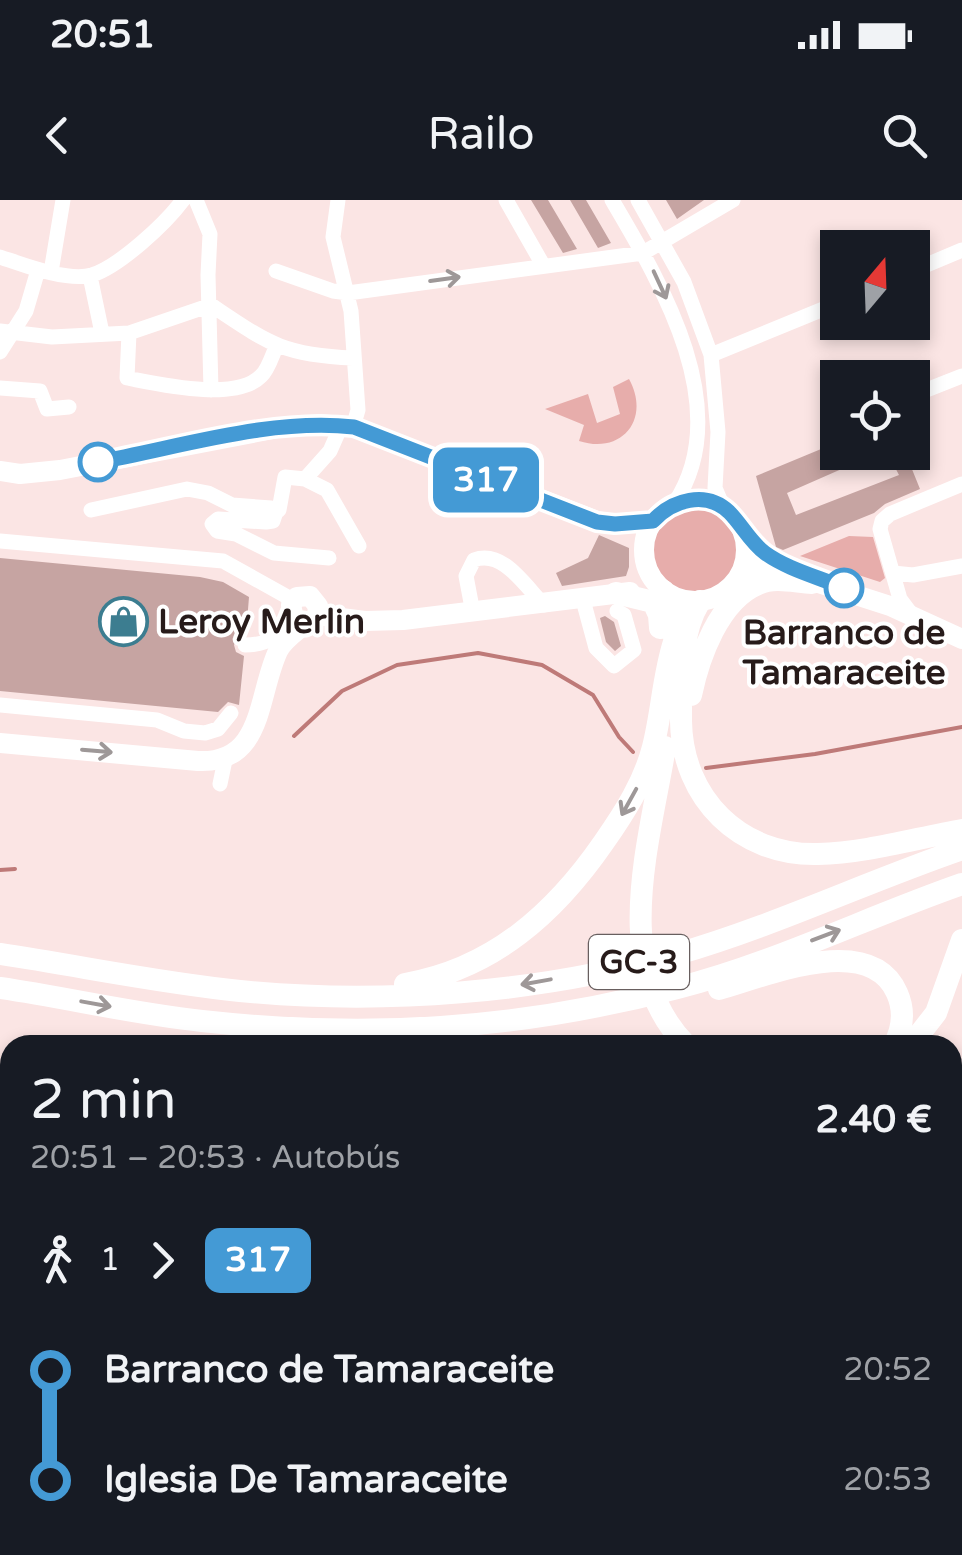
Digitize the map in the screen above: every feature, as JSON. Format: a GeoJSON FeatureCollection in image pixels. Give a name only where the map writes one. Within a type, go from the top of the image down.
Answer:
{"type":"FeatureCollection","features":[{"type":"Feature","properties":{"kind":"highway"},"geometry":{"type":"LineString","coordinates":[[682,743],[702,658],[732,605],[746,590],[768,580],[812,583]]}},
{"type":"Feature","properties":{"kind":"highway"},"geometry":{"type":"LineString","coordinates":[[663,590],[675,620],[673,682],[640,922],[642,948],[656,1000],[679,1035]]}},
{"type":"Feature","properties":{"kind":"highway"},"geometry":{"type":"LineString","coordinates":[[616,598],[646,600],[656,606],[690,778],[709,806],[729,824],[757,842],[787,851],[818,854],[962,830]]}},
{"type":"Feature","properties":{"kind":"highway"},"geometry":{"type":"LineString","coordinates":[[300,996],[333,988],[398,986],[428,980],[482,959],[536,922],[598,851],[627,808],[653,747],[700,601]]}},
{"type":"Feature","properties":{"kind":"highway","name":"GC-3"},"geometry":{"type":"LineString","coordinates":[[0,954],[180,983],[300,996],[378,997],[520,986],[675,955],[962,849]]}},
{"type":"Feature","properties":{"kind":"highway","name":"GC-3"},"geometry":{"type":"LineString","coordinates":[[0,988],[198,1021],[292,1030],[435,1030],[538,1018],[681,987],[962,884]]}},
{"type":"Feature","properties":{"kind":"highway"},"geometry":{"type":"LineString","coordinates":[[920,1035],[936,1014],[962,940]]}},
{"type":"Feature","properties":{"kind":"highway"},"geometry":{"type":"LineString","coordinates":[[435,1030],[538,1029],[822,962],[846,960],[869,966],[889,979],[903,1017],[897,1035]]}},
{"type":"Feature","properties":{"kind":"main road"},"geometry":{"type":"LineString","coordinates":[[10,472],[60,470],[283,426],[348,427],[597,522],[653,521]]}},
{"type":"Feature","properties":{"kind":"main road"},"geometry":{"type":"LineString","coordinates":[[663,590],[645,562],[644,542],[653,521],[674,504],[696,500],[723,507],[764,552],[856,596]]}},
{"type":"Feature","properties":{"kind":"main road"},"geometry":{"type":"LineString","coordinates":[[0,743],[198,761],[225,760],[235,755],[249,737],[280,646],[302,613],[382,622],[663,590],[700,601],[728,590],[741,574],[746,550],[742,529]]}},
{"type":"Feature","properties":{"kind":"main road"},"geometry":{"type":"LineString","coordinates":[[616,598],[645,562]]}},
{"type":"Feature","properties":{"kind":"main road"},"geometry":{"type":"LineString","coordinates":[[741,574],[764,567],[912,615],[962,639]]}},
{"type":"Feature","properties":{"kind":"street"},"geometry":{"type":"LineString","coordinates":[[0,352],[6,332],[26,311],[44,271],[62,200]]}},
{"type":"Feature","properties":{"kind":"street"},"geometry":{"type":"LineString","coordinates":[[0,257],[44,271],[90,276],[116,261],[173,214],[184,200]]}},
{"type":"Feature","properties":{"kind":"street"},"geometry":{"type":"LineString","coordinates":[[196,200],[210,234],[211,390]]}},
{"type":"Feature","properties":{"kind":"street"},"geometry":{"type":"LineString","coordinates":[[305,479],[358,410],[348,293],[333,237],[338,200]]}},
{"type":"Feature","properties":{"kind":"street"},"geometry":{"type":"LineString","coordinates":[[506,200],[542,266]]}},
{"type":"Feature","properties":{"kind":"street"},"geometry":{"type":"LineString","coordinates":[[612,200],[644,253],[689,362],[696,402],[692,466],[674,504]]}},
{"type":"Feature","properties":{"kind":"street"},"geometry":{"type":"LineString","coordinates":[[638,200],[684,282],[711,355],[718,432],[715,488],[723,507]]}},
{"type":"Feature","properties":{"kind":"street"},"geometry":{"type":"LineString","coordinates":[[276,271],[348,293],[644,253],[733,200]]}},
{"type":"Feature","properties":{"kind":"street"},"geometry":{"type":"LineString","coordinates":[[930,263],[962,250]]}},
{"type":"Feature","properties":{"kind":"street"},"geometry":{"type":"LineString","coordinates":[[90,276],[102,334]]}},
{"type":"Feature","properties":{"kind":"street"},"geometry":{"type":"LineString","coordinates":[[6,332],[52,337],[129,333],[210,305]]}},
{"type":"Feature","properties":{"kind":"street"},"geometry":{"type":"LineString","coordinates":[[210,305],[276,348],[309,356],[353,358]]}},
{"type":"Feature","properties":{"kind":"street"},"geometry":{"type":"LineString","coordinates":[[711,355],[820,310]]}},
{"type":"Feature","properties":{"kind":"street"},"geometry":{"type":"LineString","coordinates":[[129,333],[127,378],[211,390],[243,386],[261,376],[276,348]]}},
{"type":"Feature","properties":{"kind":"street"},"geometry":{"type":"LineString","coordinates":[[930,389],[962,376]]}},
{"type":"Feature","properties":{"kind":"street"},"geometry":{"type":"LineString","coordinates":[[0,388],[40,391],[47,409],[69,407]]}},
{"type":"Feature","properties":{"kind":"street"},"geometry":{"type":"LineString","coordinates":[[0,484],[10,472]]}},
{"type":"Feature","properties":{"kind":"street"},"geometry":{"type":"LineString","coordinates":[[328,558],[274,553],[236,534],[217,531],[212,524],[218,520],[273,521],[285,477],[305,479],[326,490],[359,546]]}},
{"type":"Feature","properties":{"kind":"street"},"geometry":{"type":"LineString","coordinates":[[912,615],[900,598],[880,529],[882,521],[962,484]]}},
{"type":"Feature","properties":{"kind":"street"},"geometry":{"type":"LineString","coordinates":[[91,510],[187,489],[208,493],[232,505],[271,508],[276,512]]}},
{"type":"Feature","properties":{"kind":"street"},"geometry":{"type":"LineString","coordinates":[[0,541],[223,561],[302,613],[275,639],[244,648],[259,652],[280,646]]}},
{"type":"Feature","properties":{"kind":"street"},"geometry":{"type":"LineString","coordinates":[[473,613],[466,576],[474,560],[486,556],[499,559],[544,605]]}},
{"type":"Feature","properties":{"kind":"street"},"geometry":{"type":"LineString","coordinates":[[892,572],[913,575],[962,566]]}},
{"type":"Feature","properties":{"kind":"street"},"geometry":{"type":"LineString","coordinates":[[583,600],[592,638],[600,655],[614,666],[634,650],[616,598]]}},
{"type":"Feature","properties":{"kind":"street"},"geometry":{"type":"LineString","coordinates":[[0,706],[158,720],[204,733],[218,728],[231,713]]}},
{"type":"Feature","properties":{"kind":"street"},"geometry":{"type":"LineString","coordinates":[[220,784],[225,760]]}},
{"type":"Feature","properties":{"kind":"shaded area"},"geometry":{"type":"Polygon","coordinates":[[[629,379],[637,408],[634,420],[620,438],[608,443],[579,441],[584,425],[545,409],[588,394],[597,423],[620,414],[613,387],[629,379]]]}},
{"type":"Feature","properties":{"kind":"shaded area"},"geometry":{"type":"Polygon","coordinates":[[[695,508],[711,511],[725,520],[734,534],[734,566],[725,580],[711,589],[695,592],[679,589],[665,580],[656,566],[653,550],[656,534],[665,520],[679,511],[695,508]]]}},
{"type":"Feature","properties":{"kind":"shaded area"},"geometry":{"type":"Polygon","coordinates":[[[849,536],[873,537],[885,578],[880,582],[800,556],[849,536]]]}},
{"type":"Feature","properties":{"kind":"building"},"geometry":{"type":"Polygon","coordinates":[[[531,200],[548,200],[577,249],[563,253],[531,200]]]}},
{"type":"Feature","properties":{"kind":"building"},"geometry":{"type":"Polygon","coordinates":[[[570,200],[586,200],[611,243],[598,248],[570,200]]]}},
{"type":"Feature","properties":{"kind":"building"},"geometry":{"type":"Polygon","coordinates":[[[666,200],[704,200],[677,219],[666,200]]]}},
{"type":"Feature","properties":{"kind":"building"},"geometry":{"type":"Polygon","coordinates":[[[820,449],[820,470],[839,470],[787,493],[796,515],[899,475],[896,470],[912,470],[920,489],[874,513],[783,550],[776,547],[756,476],[820,449]]]}},
{"type":"Feature","properties":{"kind":"building"},"geometry":{"type":"Polygon","coordinates":[[[599,535],[629,548],[626,576],[562,586],[556,573],[588,558],[599,535]]]}},
{"type":"Feature","properties":{"kind":"building","name":"Leroy Merlin"},"geometry":{"type":"Polygon","coordinates":[[[0,558],[200,577],[223,582],[249,597],[246,634],[238,636],[234,645],[236,652],[244,656],[239,705],[228,702],[218,712],[0,691],[0,558]]]}},
{"type":"Feature","properties":{"kind":"building"},"geometry":{"type":"Polygon","coordinates":[[[605,616],[614,622],[621,646],[615,651],[606,642],[600,618],[605,616]]]}},
{"type":"Feature","properties":{"kind":"waterway"},"geometry":{"type":"LineString","coordinates":[[294,736],[342,691],[397,665],[478,653],[542,665],[593,695],[633,752]]}},
{"type":"Feature","properties":{"kind":"waterway","name":"Barranco de Tamaraceite"},"geometry":{"type":"LineString","coordinates":[[706,768],[815,754],[962,727]]}},
{"type":"Feature","properties":{"kind":"waterway"},"geometry":{"type":"LineString","coordinates":[[0,870],[15,869]]}},
{"type":"Feature","properties":{"kind":"bus line","name":"317"},"geometry":{"type":"LineString","coordinates":[[98,462],[283,426],[354,427],[597,522],[653,521],[661,512],[685,500],[710,502],[732,514],[764,552],[844,588]]}},
{"type":"Feature","properties":{"kind":"place","name":"Barranco de Tamaraceite"},"geometry":{"type":"Point","coordinates":[844,588]}},
{"type":"Feature","properties":{"kind":"place","name":"Leroy Merlin"},"geometry":{"type":"Point","coordinates":[123,621]}}]}
